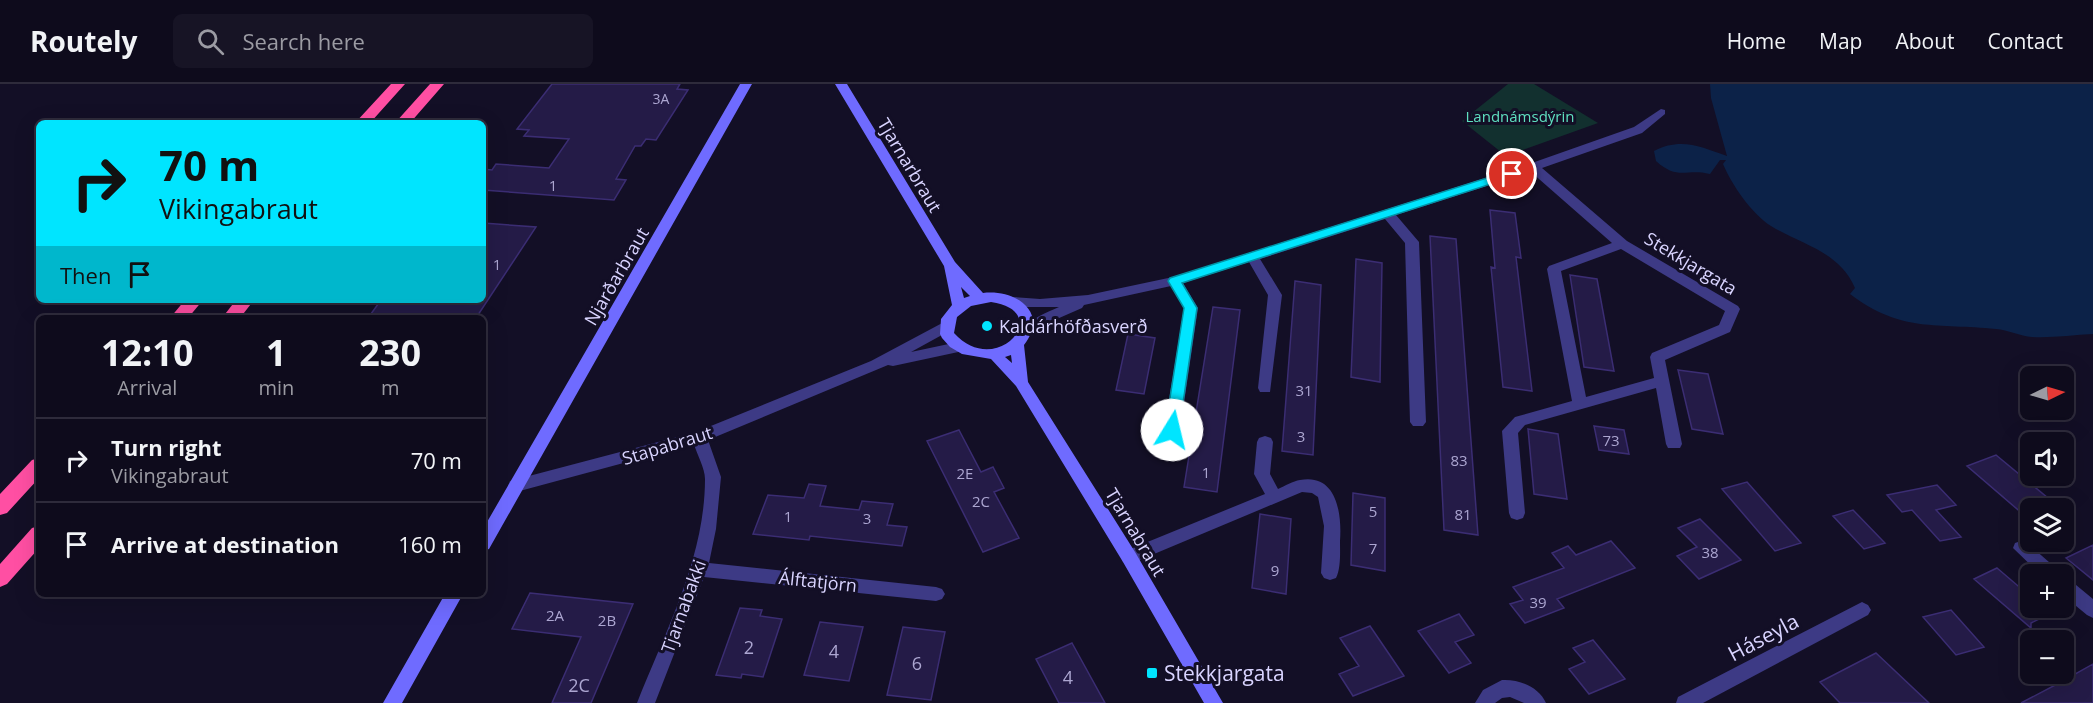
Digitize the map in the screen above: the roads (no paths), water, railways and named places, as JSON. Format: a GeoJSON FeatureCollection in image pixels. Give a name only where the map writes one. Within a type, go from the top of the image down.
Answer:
{"type":"FeatureCollection","features":[{"type":"Feature","properties":{"kind":"highway"},"geometry":{"type":"LineString","coordinates":[[365,120],[398,84]]}},
{"type":"Feature","properties":{"kind":"highway"},"geometry":{"type":"LineString","coordinates":[[405,120],[437,84]]}},
{"type":"Feature","properties":{"kind":"highway"},"geometry":{"type":"LineString","coordinates":[[181,315],[192,303]]}},
{"type":"Feature","properties":{"kind":"highway"},"geometry":{"type":"LineString","coordinates":[[233,315],[243,303]]}},
{"type":"Feature","properties":{"kind":"highway"},"geometry":{"type":"LineString","coordinates":[[0,507],[36,468]]}},
{"type":"Feature","properties":{"kind":"highway"},"geometry":{"type":"LineString","coordinates":[[0,578],[36,537]]}},
{"type":"Feature","properties":{"kind":"street","name":"Njarðarbraut"},"geometry":{"type":"LineString","coordinates":[[516,486],[746,84]]}},
{"type":"Feature","properties":{"kind":"street","name":"Tjarnarbraut"},"geometry":{"type":"LineString","coordinates":[[841,84],[950,265],[979,298]]}},
{"type":"Feature","properties":{"kind":"street"},"geometry":{"type":"LineString","coordinates":[[1088,300],[1045,319],[1028,331],[1017,345],[994,354],[969,352],[958,347],[947,334],[948,318],[959,305],[979,298],[991,297],[1012,302],[1040,304],[1088,300],[1175,281],[1533,167],[1638,129],[1661,111]]}},
{"type":"Feature","properties":{"kind":"street","name":"Stekkjargata"},"geometry":{"type":"LineString","coordinates":[[1533,167],[1622,244],[1733,309],[1725,328],[1657,357],[1674,444]]}},
{"type":"Feature","properties":{"kind":"street"},"geometry":{"type":"LineString","coordinates":[[1388,214],[1412,242],[1418,422]]}},
{"type":"Feature","properties":{"kind":"street","name":"Stekkjargata"},"geometry":{"type":"LineString","coordinates":[[1580,404],[1554,269],[1622,244]]}},
{"type":"Feature","properties":{"kind":"street"},"geometry":{"type":"LineString","coordinates":[[1253,258],[1275,295],[1265,388]]}},
{"type":"Feature","properties":{"kind":"street","name":"Tjarnarbraut"},"geometry":{"type":"LineString","coordinates":[[950,265],[959,305]]}},
{"type":"Feature","properties":{"kind":"street"},"geometry":{"type":"LineString","coordinates":[[1172,430],[1191,308],[1175,281]]}},
{"type":"Feature","properties":{"kind":"street"},"geometry":{"type":"LineString","coordinates":[[1012,302],[1026,315],[1028,331]]}},
{"type":"Feature","properties":{"kind":"street","name":"Stapabraut"},"geometry":{"type":"LineString","coordinates":[[516,486],[699,437],[876,365],[946,326]]}},
{"type":"Feature","properties":{"kind":"street","name":"Tjarnabraut"},"geometry":{"type":"LineString","coordinates":[[1017,345],[1021,382]]}},
{"type":"Feature","properties":{"kind":"street","name":"Stapabraut"},"geometry":{"type":"LineString","coordinates":[[876,365],[958,347]]}},
{"type":"Feature","properties":{"kind":"street","name":"Tjarnabraut"},"geometry":{"type":"LineString","coordinates":[[994,354],[1021,382],[1130,558],[1214,703]]}},
{"type":"Feature","properties":{"kind":"street"},"geometry":{"type":"LineString","coordinates":[[1517,513],[1510,431],[1520,421],[1661,381]]}},
{"type":"Feature","properties":{"kind":"street","name":"Tjarnabakki"},"geometry":{"type":"LineString","coordinates":[[646,703],[699,569],[708,529],[713,477],[699,437]]}},
{"type":"Feature","properties":{"kind":"street"},"geometry":{"type":"LineString","coordinates":[[1265,442],[1262,474],[1275,498]]}},
{"type":"Feature","properties":{"kind":"street"},"geometry":{"type":"LineString","coordinates":[[486,539],[516,486]]}},
{"type":"Feature","properties":{"kind":"street"},"geometry":{"type":"LineString","coordinates":[[1130,558],[1301,486],[1316,487],[1327,496],[1332,509],[1330,573]]}},
{"type":"Feature","properties":{"kind":"street"},"geometry":{"type":"LineString","coordinates":[[2026,552],[2039,564]]}},
{"type":"Feature","properties":{"kind":"street","name":"Álftatjörn"},"geometry":{"type":"LineString","coordinates":[[699,569],[936,594]]}},
{"type":"Feature","properties":{"kind":"street"},"geometry":{"type":"LineString","coordinates":[[2074,594],[2093,610]]}},
{"type":"Feature","properties":{"kind":"street"},"geometry":{"type":"LineString","coordinates":[[392,703],[452,597]]}},
{"type":"Feature","properties":{"kind":"street","name":"Háseyla"},"geometry":{"type":"LineString","coordinates":[[1685,703],[1862,610]]}},
{"type":"Feature","properties":{"kind":"street"},"geometry":{"type":"LineString","coordinates":[[1484,703],[1489,695],[1503,688],[1522,691],[1537,703]]}},
{"type":"Feature","properties":{"kind":"water"},"geometry":{"type":"Polygon","coordinates":[[[1710,84],[2093,84],[2093,334],[2032,337],[1996,329],[1920,324],[1886,315],[1850,294],[1855,288],[1848,275],[1830,257],[1783,233],[1756,214],[1731,181],[1723,164],[1726,160],[1720,160],[1710,174],[1670,171],[1656,161],[1654,151],[1682,144],[1708,149],[1727,156],[1711,98],[1710,84]]]}},
{"type":"Feature","properties":{"kind":"place","name":"Kaldárhöfðasverð"},"geometry":{"type":"Point","coordinates":[987,326]}},
{"type":"Feature","properties":{"kind":"place","name":"Stekkjargata"},"geometry":{"type":"Point","coordinates":[1152,673]}},
{"type":"Feature","properties":{"kind":"park label","name":"Landnámsdýrin"},"geometry":{"type":"Point","coordinates":[1520,116]}}]}
